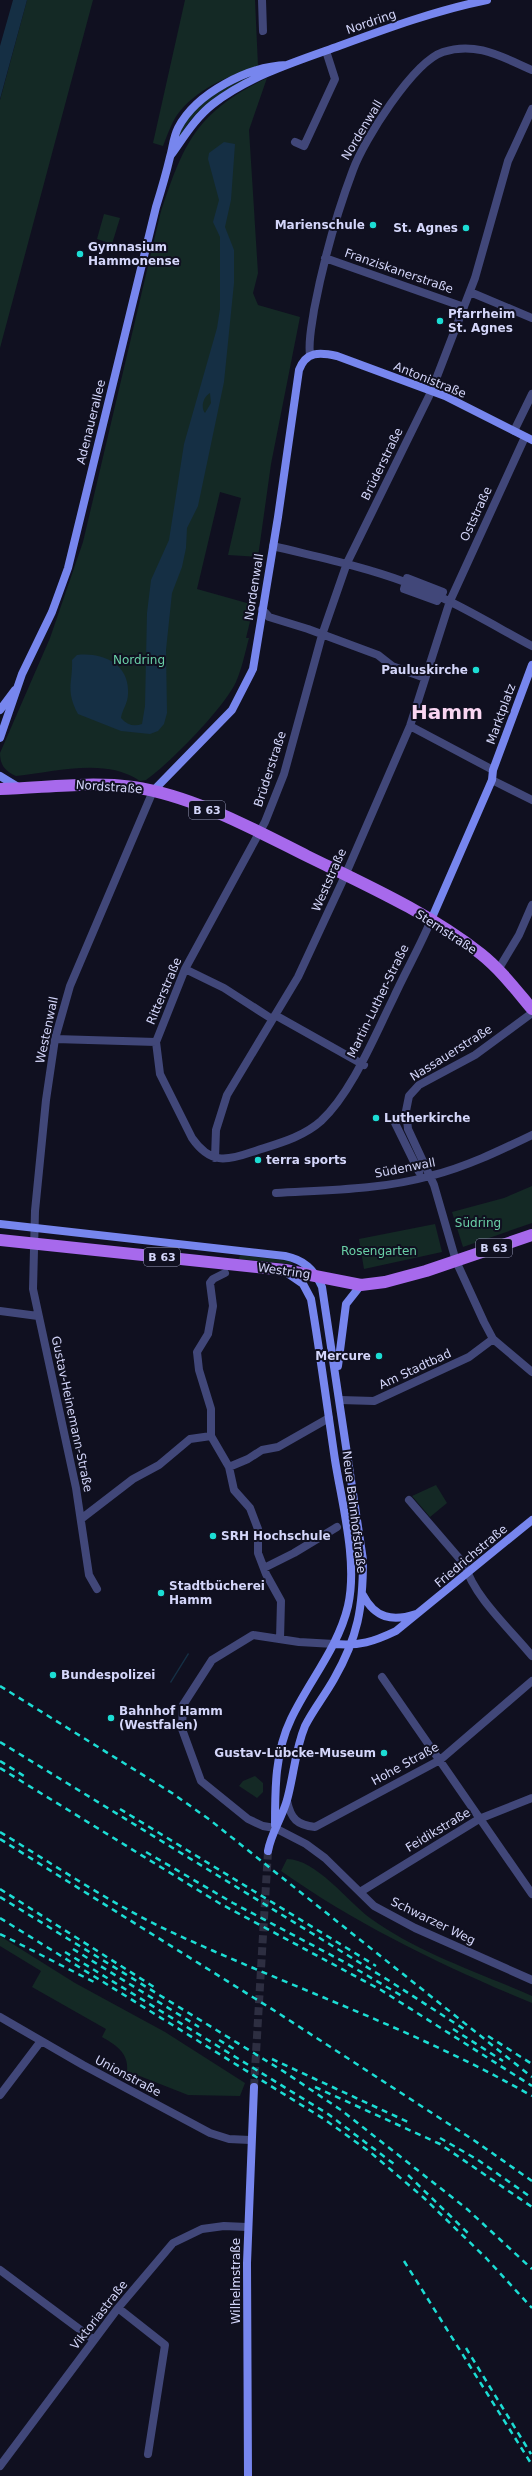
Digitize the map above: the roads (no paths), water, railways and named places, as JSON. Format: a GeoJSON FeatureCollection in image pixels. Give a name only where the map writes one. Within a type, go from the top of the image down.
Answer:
{"type":"FeatureCollection","features":[{"type":"Feature","properties":{"kind":"main road","name":"Nordring"},"geometry":{"type":"LineString","coordinates":[[249,83],[287,65],[412,20],[487,0]]}},
{"type":"Feature","properties":{"kind":"main road","name":"Nordring"},"geometry":{"type":"LineString","coordinates":[[219,89],[266,67],[287,65]]}},
{"type":"Feature","properties":{"kind":"main road","name":"Adenauerallee"},"geometry":{"type":"LineString","coordinates":[[170,157],[204,111],[221,98],[249,83]]}},
{"type":"Feature","properties":{"kind":"main road","name":"Adenauerallee"},"geometry":{"type":"LineString","coordinates":[[0,738],[17,688],[68,568],[173,141],[178,127],[196,105],[219,89]]}},
{"type":"Feature","properties":{"kind":"main road","name":"Antonistraße"},"geometry":{"type":"LineString","coordinates":[[313,354],[337,356],[431,392],[529,438]]}},
{"type":"Feature","properties":{"kind":"main road","name":"Nordenwall"},"geometry":{"type":"LineString","coordinates":[[153,791],[218,727],[240,698],[253,669],[299,370],[302,364],[313,354]]}},
{"type":"Feature","properties":{"kind":"main road","name":"Marktplatz"},"geometry":{"type":"LineString","coordinates":[[492,780],[493,770],[532,666]]}},
{"type":"Feature","properties":{"kind":"main road","name":"Adenauerallee"},"geometry":{"type":"LineString","coordinates":[[0,710],[17,688]]}},
{"type":"Feature","properties":{"kind":"main road"},"geometry":{"type":"LineString","coordinates":[[0,776],[22,789]]}},
{"type":"Feature","properties":{"kind":"main road","name":"Martin-Luther-Straße"},"geometry":{"type":"LineString","coordinates":[[431,920],[492,780]]}},
{"type":"Feature","properties":{"kind":"main road","name":"Nordstraße"},"geometry":{"type":"LineString","coordinates":[[0,789],[22,789],[83,784],[133,787],[153,791],[202,808],[260,832],[345,874]]}},
{"type":"Feature","properties":{"kind":"main road","name":"Sternstraße"},"geometry":{"type":"LineString","coordinates":[[345,874],[431,920],[467,943],[498,970],[532,1010]]}},
{"type":"Feature","properties":{"kind":"main road","name":"B 63"},"geometry":{"type":"LineString","coordinates":[[0,1224],[34,1228]]}},
{"type":"Feature","properties":{"kind":"main road","name":"Westring"},"geometry":{"type":"LineString","coordinates":[[34,1228],[285,1256],[302,1262],[317,1276]]}},
{"type":"Feature","properties":{"kind":"main road","name":"B 63"},"geometry":{"type":"LineString","coordinates":[[317,1276],[361,1285],[404,1278],[532,1235]]}},
{"type":"Feature","properties":{"kind":"main road","name":"B 63"},"geometry":{"type":"LineString","coordinates":[[0,1240],[34,1243]]}},
{"type":"Feature","properties":{"kind":"main road","name":"Westring"},"geometry":{"type":"LineString","coordinates":[[34,1243],[282,1270],[317,1276]]}},
{"type":"Feature","properties":{"kind":"main road","name":"Neue Bahnhofstraße"},"geometry":{"type":"LineString","coordinates":[[275,1828],[275,1795],[279,1751],[290,1720],[334,1644],[348,1606],[350,1576],[345,1522],[311,1299],[303,1284],[282,1270]]}},
{"type":"Feature","properties":{"kind":"main road","name":"Neue Bahnhofstraße"},"geometry":{"type":"LineString","coordinates":[[275,1828],[287,1801],[298,1745],[303,1732],[351,1645],[361,1612],[363,1594],[363,1560],[337,1377],[324,1297],[317,1276]]}},
{"type":"Feature","properties":{"kind":"main road"},"geometry":{"type":"LineString","coordinates":[[337,1377],[346,1304],[361,1285]]}},
{"type":"Feature","properties":{"kind":"main road","name":"Friedrichstraße"},"geometry":{"type":"LineString","coordinates":[[334,1644],[351,1645],[373,1642],[396,1631],[424,1611],[532,1520]]}},
{"type":"Feature","properties":{"kind":"main road","name":"Friedrichstraße"},"geometry":{"type":"LineString","coordinates":[[363,1594],[368,1605],[382,1617],[405,1617],[424,1611]]}},
{"type":"Feature","properties":{"kind":"main road"},"geometry":{"type":"LineString","coordinates":[[268,1851],[275,1828]]}},
{"type":"Feature","properties":{"kind":"main road","name":"Wilhelmstraße"},"geometry":{"type":"LineString","coordinates":[[248,2476],[247,2227],[250,2140],[254,2087]]}},
{"type":"Feature","properties":{"kind":"street"},"geometry":{"type":"LineString","coordinates":[[262,0],[263,31]]}},
{"type":"Feature","properties":{"kind":"street","name":"Nordenwall"},"geometry":{"type":"LineString","coordinates":[[313,354],[310,333],[325,258],[352,170],[363,148],[409,79],[433,57],[453,49],[474,48],[503,57],[532,70]]}},
{"type":"Feature","properties":{"kind":"street"},"geometry":{"type":"LineString","coordinates":[[295,142],[304,146],[335,79],[326,51]]}},
{"type":"Feature","properties":{"kind":"street","name":"Brüderstraße"},"geometry":{"type":"LineString","coordinates":[[260,832],[284,774],[322,635],[347,564],[431,392],[470,292],[508,161],[532,109]]}},
{"type":"Feature","properties":{"kind":"street","name":"Franziskanerstraße"},"geometry":{"type":"LineString","coordinates":[[325,258],[464,307]]}},
{"type":"Feature","properties":{"kind":"street"},"geometry":{"type":"LineString","coordinates":[[470,292],[532,318]]}},
{"type":"Feature","properties":{"kind":"street"},"geometry":{"type":"LineString","coordinates":[[514,431],[532,394]]}},
{"type":"Feature","properties":{"kind":"street","name":"Oststraße"},"geometry":{"type":"LineString","coordinates":[[450,601],[529,438]]}},
{"type":"Feature","properties":{"kind":"street"},"geometry":{"type":"LineString","coordinates":[[273,546],[347,564],[406,582],[404,589],[437,601],[440,597],[450,601],[532,646]]}},
{"type":"Feature","properties":{"kind":"street","name":"Weststraße"},"geometry":{"type":"LineString","coordinates":[[215,1158],[216,1130],[227,1095],[298,977],[345,874],[410,726],[450,601]]}},
{"type":"Feature","properties":{"kind":"street"},"geometry":{"type":"LineString","coordinates":[[262,609],[269,617],[378,655],[392,666],[425,678]]}},
{"type":"Feature","properties":{"kind":"street"},"geometry":{"type":"LineString","coordinates":[[410,726],[493,770]]}},
{"type":"Feature","properties":{"kind":"street"},"geometry":{"type":"LineString","coordinates":[[492,780],[532,800]]}},
{"type":"Feature","properties":{"kind":"street","name":"Westenwall"},"geometry":{"type":"LineString","coordinates":[[34,1243],[40,1150],[55,1039],[70,986],[153,791]]}},
{"type":"Feature","properties":{"kind":"street","name":"Ritterstraße"},"geometry":{"type":"LineString","coordinates":[[215,1158],[195,1143],[172,1101],[160,1074],[156,1042],[185,969],[260,832]]}},
{"type":"Feature","properties":{"kind":"street"},"geometry":{"type":"LineString","coordinates":[[498,970],[519,935],[532,905]]}},
{"type":"Feature","properties":{"kind":"street","name":"Martin-Luther-Straße"},"geometry":{"type":"LineString","coordinates":[[215,1158],[236,1158],[307,1131],[327,1114],[362,1064],[431,920]]}},
{"type":"Feature","properties":{"kind":"street"},"geometry":{"type":"LineString","coordinates":[[185,969],[224,988],[274,1017],[362,1064]]}},
{"type":"Feature","properties":{"kind":"street","name":"Nassauerstraße"},"geometry":{"type":"LineString","coordinates":[[430,1177],[408,1129],[407,1102],[409,1096],[419,1085],[469,1058],[532,1014]]}},
{"type":"Feature","properties":{"kind":"street"},"geometry":{"type":"LineString","coordinates":[[55,1039],[156,1042]]}},
{"type":"Feature","properties":{"kind":"street"},"geometry":{"type":"LineString","coordinates":[[395,1123],[419,1172]]}},
{"type":"Feature","properties":{"kind":"street","name":"Südenwall"},"geometry":{"type":"LineString","coordinates":[[276,1193],[358,1188],[430,1177],[461,1167],[532,1135]]}},
{"type":"Feature","properties":{"kind":"street"},"geometry":{"type":"LineString","coordinates":[[430,1177],[437,1195],[456,1261],[494,1339],[532,1372]]}},
{"type":"Feature","properties":{"kind":"street","name":"Gustav-Heinemann-Straße"},"geometry":{"type":"LineString","coordinates":[[34,1243],[33,1289],[81,1520],[89,1575],[97,1589]]}},
{"type":"Feature","properties":{"kind":"street"},"geometry":{"type":"LineString","coordinates":[[225,1273],[213,1279],[210,1283],[213,1306],[209,1327],[197,1352],[199,1370],[211,1408],[211,1436],[229,1467],[234,1490],[250,1508],[258,1529],[258,1553],[281,1601],[280,1639]]}},
{"type":"Feature","properties":{"kind":"street"},"geometry":{"type":"LineString","coordinates":[[0,1311],[38,1316]]}},
{"type":"Feature","properties":{"kind":"street","name":"Am Stadtbad"},"geometry":{"type":"LineString","coordinates":[[340,1400],[374,1401],[469,1357],[494,1339]]}},
{"type":"Feature","properties":{"kind":"street"},"geometry":{"type":"LineString","coordinates":[[229,1467],[248,1459],[262,1450],[278,1447],[291,1438],[329,1418]]}},
{"type":"Feature","properties":{"kind":"street"},"geometry":{"type":"LineString","coordinates":[[81,1520],[122,1487],[159,1465],[190,1439],[211,1436]]}},
{"type":"Feature","properties":{"kind":"street"},"geometry":{"type":"LineString","coordinates":[[409,1500],[464,1565],[468,1575],[479,1592],[532,1656]]}},
{"type":"Feature","properties":{"kind":"street"},"geometry":{"type":"LineString","coordinates":[[264,1568],[294,1553],[337,1527]]}},
{"type":"Feature","properties":{"kind":"street","name":"Schwarzer Weg"},"geometry":{"type":"LineString","coordinates":[[334,1644],[253,1635],[219,1655],[205,1668],[183,1705],[182,1717],[182,1729],[201,1781],[246,1817],[263,1826],[275,1828],[306,1844],[325,1858],[374,1906],[404,1923],[532,1980]]}},
{"type":"Feature","properties":{"kind":"street"},"geometry":{"type":"LineString","coordinates":[[382,1677],[532,1894]]}},
{"type":"Feature","properties":{"kind":"street","name":"Hohe Straße"},"geometry":{"type":"LineString","coordinates":[[287,1801],[290,1813],[295,1821],[301,1825],[315,1827],[440,1760],[532,1681]]}},
{"type":"Feature","properties":{"kind":"street","name":"Feidikstraße"},"geometry":{"type":"LineString","coordinates":[[360,1892],[479,1819],[532,1798]]}},
{"type":"Feature","properties":{"kind":"street","name":"Unionstraße"},"geometry":{"type":"LineString","coordinates":[[0,2017],[210,2133],[229,2139],[250,2140]]}},
{"type":"Feature","properties":{"kind":"street"},"geometry":{"type":"LineString","coordinates":[[0,2095],[41,2041]]}},
{"type":"Feature","properties":{"kind":"street","name":"Viktoriastraße"},"geometry":{"type":"LineString","coordinates":[[0,2466],[118,2308],[173,2243],[202,2229],[224,2226],[247,2227]]}},
{"type":"Feature","properties":{"kind":"street"},"geometry":{"type":"LineString","coordinates":[[0,2270],[94,2340]]}},
{"type":"Feature","properties":{"kind":"street"},"geometry":{"type":"LineString","coordinates":[[118,2308],[165,2345],[148,2454]]}},
{"type":"Feature","properties":{"kind":"water"},"geometry":{"type":"Polygon","coordinates":[[[13,0],[27,0],[0,99],[0,46],[13,0]]]}},
{"type":"Feature","properties":{"kind":"water"},"geometry":{"type":"Polygon","coordinates":[[[224,142],[235,144],[231,200],[225,227],[234,250],[234,283],[224,382],[198,506],[187,528],[186,548],[182,567],[172,593],[166,650],[167,713],[164,724],[158,731],[150,734],[121,731],[78,714],[74,706],[70,687],[72,660],[77,655],[96,656],[113,662],[120,668],[125,675],[128,694],[121,718],[131,725],[142,724],[145,706],[147,613],[151,580],[169,540],[184,444],[217,328],[220,309],[220,237],[213,222],[219,200],[208,159],[209,153],[224,142]],[[210,393],[203,402],[205,413],[211,403],[210,393]]]}},
{"type":"Feature","properties":{"kind":"water"},"geometry":{"type":"Polygon","coordinates":[[[188,1653],[189,1654],[171,1683],[170,1682],[188,1653]]]}},
{"type":"Feature","properties":{"kind":"tunnel"},"geometry":{"type":"LineString","coordinates":[[254,2087],[268,1851]]}},
{"type":"Feature","properties":{"kind":"railway"},"geometry":{"type":"LineString","coordinates":[[0,1686],[172,1793],[210,1820],[532,2077]]}},
{"type":"Feature","properties":{"kind":"railway"},"geometry":{"type":"LineString","coordinates":[[0,1742],[388,1980],[464,2029]]}},
{"type":"Feature","properties":{"kind":"railway"},"geometry":{"type":"LineString","coordinates":[[0,1761],[24,1776]]}},
{"type":"Feature","properties":{"kind":"railway"},"geometry":{"type":"LineString","coordinates":[[0,1768],[219,1903],[381,1990],[532,2086]]}},
{"type":"Feature","properties":{"kind":"railway"},"geometry":{"type":"LineString","coordinates":[[120,1809],[376,1966]]}},
{"type":"Feature","properties":{"kind":"railway"},"geometry":{"type":"LineString","coordinates":[[0,1832],[83,1884],[169,1931],[444,2050],[532,2096]]}},
{"type":"Feature","properties":{"kind":"railway"},"geometry":{"type":"LineString","coordinates":[[0,1839],[275,2011],[475,2141],[532,2181]]}},
{"type":"Feature","properties":{"kind":"railway"},"geometry":{"type":"LineString","coordinates":[[146,1852],[233,1903],[346,1963],[402,1996]]}},
{"type":"Feature","properties":{"kind":"railway"},"geometry":{"type":"LineString","coordinates":[[0,1889],[154,1987]]}},
{"type":"Feature","properties":{"kind":"railway"},"geometry":{"type":"LineString","coordinates":[[0,1897],[283,2071],[341,2110],[467,2209],[532,2269]]}},
{"type":"Feature","properties":{"kind":"railway"},"geometry":{"type":"LineString","coordinates":[[0,1918],[324,2119],[370,2152],[424,2198],[486,2258],[532,2308]]}},
{"type":"Feature","properties":{"kind":"railway"},"geometry":{"type":"LineString","coordinates":[[0,1934],[94,1982]]}},
{"type":"Feature","properties":{"kind":"railway"},"geometry":{"type":"LineString","coordinates":[[73,1949],[199,2027]]}},
{"type":"Feature","properties":{"kind":"railway"},"geometry":{"type":"LineString","coordinates":[[65,1952],[328,2114],[394,2164]]}},
{"type":"Feature","properties":{"kind":"railway"},"geometry":{"type":"LineString","coordinates":[[453,2029],[503,2061]]}},
{"type":"Feature","properties":{"kind":"railway"},"geometry":{"type":"LineString","coordinates":[[488,2036],[532,2064]]}},
{"type":"Feature","properties":{"kind":"railway"},"geometry":{"type":"LineString","coordinates":[[219,2040],[234,2049]]}},
{"type":"Feature","properties":{"kind":"railway"},"geometry":{"type":"LineString","coordinates":[[272,2059],[408,2122]]}},
{"type":"Feature","properties":{"kind":"railway"},"geometry":{"type":"LineString","coordinates":[[315,2087],[440,2144],[532,2207]]}},
{"type":"Feature","properties":{"kind":"railway"},"geometry":{"type":"LineString","coordinates":[[440,2138],[478,2160],[532,2198]]}},
{"type":"Feature","properties":{"kind":"railway"},"geometry":{"type":"LineString","coordinates":[[408,2175],[471,2236]]}},
{"type":"Feature","properties":{"kind":"railway"},"geometry":{"type":"LineString","coordinates":[[404,2261],[532,2465]]}},
{"type":"Feature","properties":{"kind":"railway"},"geometry":{"type":"LineString","coordinates":[[466,2348],[531,2454]]}},
{"type":"Feature","properties":{"kind":"place","name":"Marienschule"},"geometry":{"type":"Point","coordinates":[373,225]}},
{"type":"Feature","properties":{"kind":"place","name":"St. Agnes"},"geometry":{"type":"Point","coordinates":[466,228]}},
{"type":"Feature","properties":{"kind":"place","name":"Gymnasium Hammonense"},"geometry":{"type":"Point","coordinates":[80,254]}},
{"type":"Feature","properties":{"kind":"place","name":"Pfarrheim St. Agnes"},"geometry":{"type":"Point","coordinates":[440,321]}},
{"type":"Feature","properties":{"kind":"place","name":"Pauluskirche"},"geometry":{"type":"Point","coordinates":[476,670]}},
{"type":"Feature","properties":{"kind":"place","name":"Lutherkirche"},"geometry":{"type":"Point","coordinates":[376,1118]}},
{"type":"Feature","properties":{"kind":"place","name":"terra sports"},"geometry":{"type":"Point","coordinates":[258,1160]}},
{"type":"Feature","properties":{"kind":"place","name":"Mercure"},"geometry":{"type":"Point","coordinates":[379,1356]}},
{"type":"Feature","properties":{"kind":"place","name":"SRH Hochschule"},"geometry":{"type":"Point","coordinates":[213,1536]}},
{"type":"Feature","properties":{"kind":"place","name":"Stadtbücherei Hamm"},"geometry":{"type":"Point","coordinates":[161,1593]}},
{"type":"Feature","properties":{"kind":"place","name":"Bundespolizei"},"geometry":{"type":"Point","coordinates":[53,1675]}},
{"type":"Feature","properties":{"kind":"place","name":"Bahnhof Hamm (Westfalen)"},"geometry":{"type":"Point","coordinates":[111,1718]}},
{"type":"Feature","properties":{"kind":"place","name":"Gustav-Lübcke-Museum"},"geometry":{"type":"Point","coordinates":[384,1753]}},
{"type":"Feature","properties":{"kind":"district","name":"Hamm"},"geometry":{"type":"Point","coordinates":[447,712]}},
{"type":"Feature","properties":{"kind":"park label","name":"Südring"},"geometry":{"type":"Point","coordinates":[478,1223]}},
{"type":"Feature","properties":{"kind":"park label","name":"Rosengarten"},"geometry":{"type":"Point","coordinates":[379,1251]}}]}
